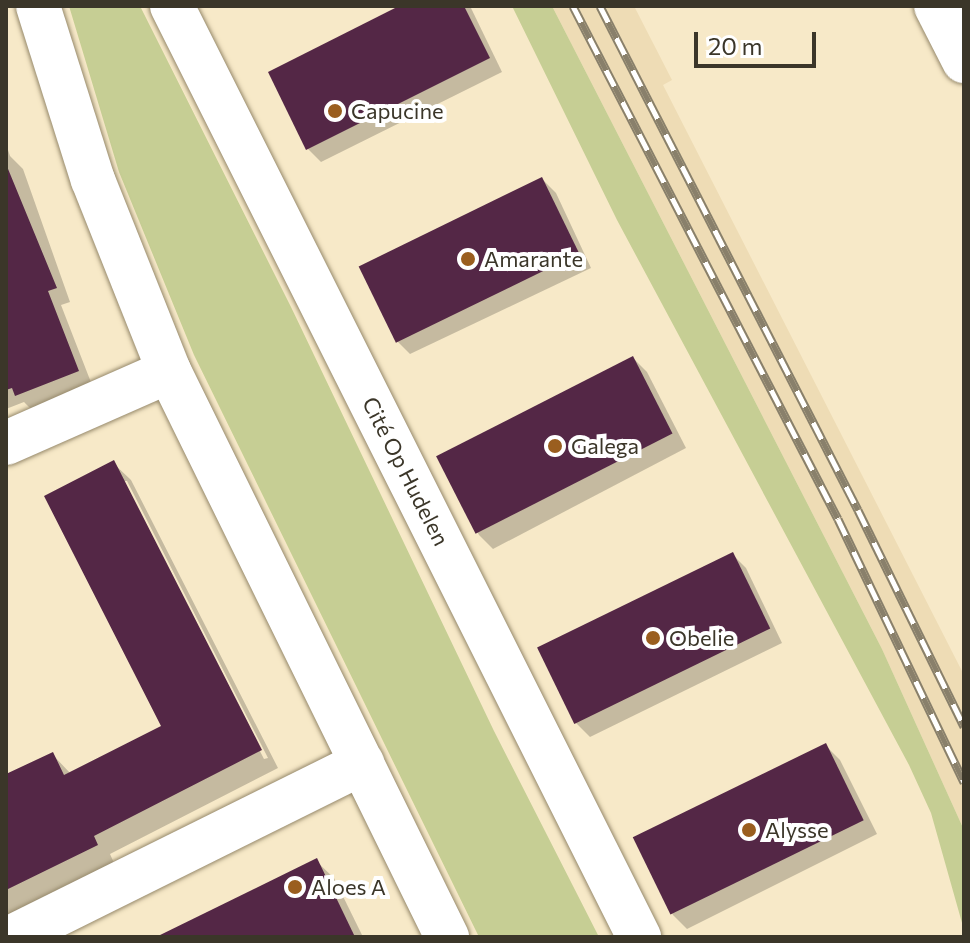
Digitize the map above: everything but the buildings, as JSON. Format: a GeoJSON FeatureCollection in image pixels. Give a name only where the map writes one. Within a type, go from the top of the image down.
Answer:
{"type":"FeatureCollection","features":[{"type":"Feature","properties":{"kind":"street","name":"Cité Op Hudelen"},"geometry":{"type":"LineString","coordinates":[[172,6],[639,937]]}},
{"type":"Feature","properties":{"kind":"street"},"geometry":{"type":"LineString","coordinates":[[936,6],[964,61]]}},
{"type":"Feature","properties":{"kind":"street"},"geometry":{"type":"LineString","coordinates":[[29,23],[169,371],[447,937]]}},
{"type":"Feature","properties":{"kind":"street"},"geometry":{"type":"LineString","coordinates":[[6,443],[169,371]]}},
{"type":"Feature","properties":{"kind":"street"},"geometry":{"type":"LineString","coordinates":[[12,937],[362,763]]}},
{"type":"Feature","properties":{"kind":"shaded area"},"geometry":{"type":"Polygon","coordinates":[[[552,6],[634,6],[672,80],[663,85],[964,675],[964,830],[882,649],[552,6]]]}},
{"type":"Feature","properties":{"kind":"green space"},"geometry":{"type":"Polygon","coordinates":[[[69,6],[140,6],[291,307],[494,731],[599,937],[479,937],[194,355],[119,172],[69,6]]]}},
{"type":"Feature","properties":{"kind":"green space"},"geometry":{"type":"Polygon","coordinates":[[[512,6],[552,6],[882,649],[964,830],[964,930],[931,813],[909,765],[617,220],[512,6]]]}},
{"type":"Feature","properties":{"kind":"railway"},"geometry":{"type":"LineString","coordinates":[[573,6],[838,519],[964,782]]}},
{"type":"Feature","properties":{"kind":"railway"},"geometry":{"type":"LineString","coordinates":[[600,6],[858,510],[964,726]]}},
{"type":"Feature","properties":{"kind":"place","name":"Capucine"},"geometry":{"type":"Point","coordinates":[335,111]}},
{"type":"Feature","properties":{"kind":"place","name":"Amarante"},"geometry":{"type":"Point","coordinates":[468,259]}},
{"type":"Feature","properties":{"kind":"place","name":"Galega"},"geometry":{"type":"Point","coordinates":[555,446]}},
{"type":"Feature","properties":{"kind":"place","name":"Obelie"},"geometry":{"type":"Point","coordinates":[653,638]}},
{"type":"Feature","properties":{"kind":"place","name":"Alysse"},"geometry":{"type":"Point","coordinates":[749,830]}},
{"type":"Feature","properties":{"kind":"place","name":"Aloes A"},"geometry":{"type":"Point","coordinates":[295,887]}}]}
